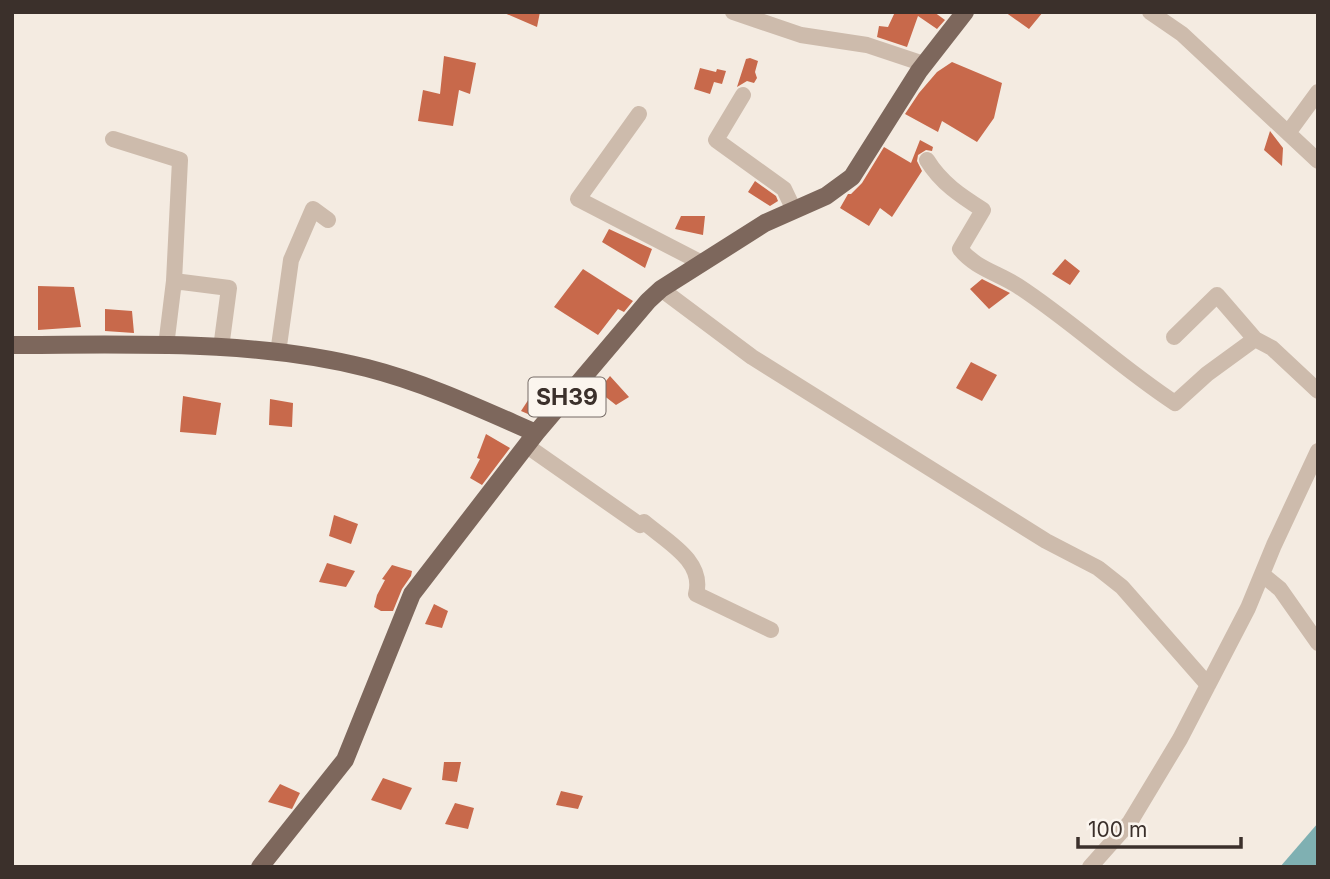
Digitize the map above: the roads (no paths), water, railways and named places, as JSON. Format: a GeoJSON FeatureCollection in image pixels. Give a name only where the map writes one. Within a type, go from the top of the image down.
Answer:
{"type":"FeatureCollection","features":[{"type":"Feature","properties":{"kind":"main road","name":"SH39"},"geometry":{"type":"LineString","coordinates":[[260,867],[345,760],[412,594],[531,439],[661,289],[765,223],[826,196],[852,177],[924,64],[965,12]]}},
{"type":"Feature","properties":{"kind":"main road"},"geometry":{"type":"LineString","coordinates":[[12,345],[221,348],[278,353],[366,368],[460,399],[531,439]]}},
{"type":"Feature","properties":{"kind":"street"},"geometry":{"type":"LineString","coordinates":[[1150,12],[1182,34],[1318,161]]}},
{"type":"Feature","properties":{"kind":"street"},"geometry":{"type":"LineString","coordinates":[[742,14],[801,35],[867,46],[924,64]]}},
{"type":"Feature","properties":{"kind":"street"},"geometry":{"type":"LineString","coordinates":[[1288,133],[1318,92]]}},
{"type":"Feature","properties":{"kind":"street"},"geometry":{"type":"LineString","coordinates":[[743,96],[716,140],[784,189],[794,210]]}},
{"type":"Feature","properties":{"kind":"street"},"geometry":{"type":"LineString","coordinates":[[639,114],[578,200],[702,263]]}},
{"type":"Feature","properties":{"kind":"street"},"geometry":{"type":"LineString","coordinates":[[113,139],[180,160],[174,281],[166,346]]}},
{"type":"Feature","properties":{"kind":"street"},"geometry":{"type":"LineString","coordinates":[[927,160],[934,172],[953,191],[983,210],[960,249],[968,260],[1017,285],[1175,403],[1207,374],[1255,339]]}},
{"type":"Feature","properties":{"kind":"street"},"geometry":{"type":"LineString","coordinates":[[278,353],[291,260],[313,209],[328,220]]}},
{"type":"Feature","properties":{"kind":"street"},"geometry":{"type":"LineString","coordinates":[[174,281],[229,288],[221,348]]}},
{"type":"Feature","properties":{"kind":"street"},"geometry":{"type":"LineString","coordinates":[[661,289],[752,357],[1046,541],[1098,568],[1122,587],[1208,685]]}},
{"type":"Feature","properties":{"kind":"street"},"geometry":{"type":"LineString","coordinates":[[1174,337],[1217,295],[1255,339],[1272,348],[1318,391]]}},
{"type":"Feature","properties":{"kind":"street"},"geometry":{"type":"LineString","coordinates":[[531,439],[640,526],[644,522],[693,564],[700,581],[696,594],[771,630]]}},
{"type":"Feature","properties":{"kind":"street"},"geometry":{"type":"LineString","coordinates":[[1090,867],[1130,822],[1180,739],[1263,575],[1318,450]]}},
{"type":"Feature","properties":{"kind":"street"},"geometry":{"type":"LineString","coordinates":[[1263,575],[1280,589],[1318,643]]}},
{"type":"Feature","properties":{"kind":"water"},"geometry":{"type":"Polygon","coordinates":[[[1318,823],[1318,867],[1280,867],[1318,823]]]}}]}
